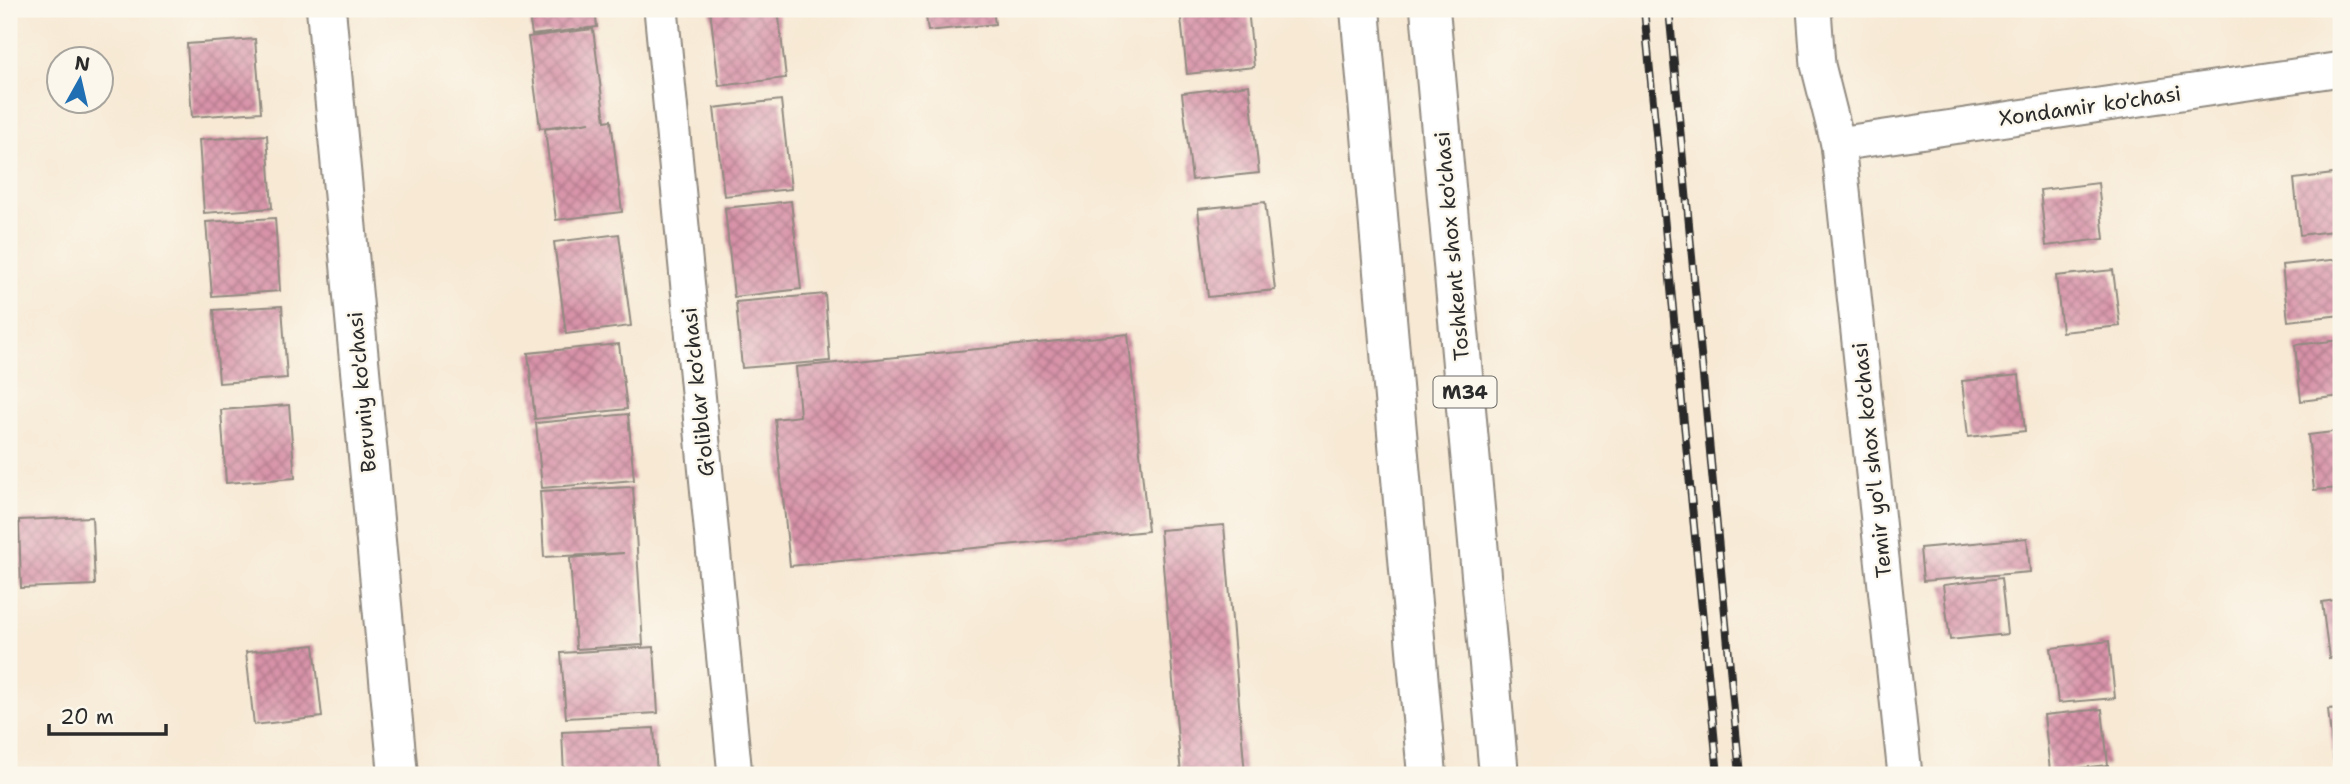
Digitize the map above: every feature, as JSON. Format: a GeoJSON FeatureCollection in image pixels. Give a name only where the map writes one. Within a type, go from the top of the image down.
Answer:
{"type":"FeatureCollection","features":[{"type":"Feature","properties":{"kind":"main road","name":"Beruniy ko'chasi"},"geometry":{"type":"LineString","coordinates":[[326,9],[398,775]]}},
{"type":"Feature","properties":{"kind":"main road"},"geometry":{"type":"LineString","coordinates":[[1360,9],[1427,775]]}},
{"type":"Feature","properties":{"kind":"main road","name":"Toshkent shox ko'chasi"},"geometry":{"type":"LineString","coordinates":[[1430,9],[1499,775]]}},
{"type":"Feature","properties":{"kind":"street","name":"G'oliblar ko'chasi"},"geometry":{"type":"LineString","coordinates":[[661,9],[735,775]]}},
{"type":"Feature","properties":{"kind":"street","name":"Temir yo'l shox ko'chasi"},"geometry":{"type":"LineString","coordinates":[[1814,9],[1818,65],[1838,144],[1905,775]]}},
{"type":"Feature","properties":{"kind":"street","name":"Xondamir ko'chasi"},"geometry":{"type":"LineString","coordinates":[[1838,144],[2341,69]]}},
{"type":"Feature","properties":{"kind":"building"},"geometry":{"type":"Polygon","coordinates":[[[528,9],[595,9],[597,27],[532,35],[528,9]]]}},
{"type":"Feature","properties":{"kind":"building"},"geometry":{"type":"Polygon","coordinates":[[[710,9],[778,9],[786,78],[719,86],[710,9]]]}},
{"type":"Feature","properties":{"kind":"building"},"geometry":{"type":"Polygon","coordinates":[[[925,9],[993,9],[995,24],[928,31],[925,9]]]}},
{"type":"Feature","properties":{"kind":"building"},"geometry":{"type":"Polygon","coordinates":[[[1180,9],[1248,9],[1254,67],[1187,74],[1180,9]]]}},
{"type":"Feature","properties":{"kind":"building"},"geometry":{"type":"Polygon","coordinates":[[[593,29],[605,121],[611,120],[622,212],[556,220],[545,129],[590,122],[540,128],[528,37],[593,29]]]}},
{"type":"Feature","properties":{"kind":"building"},"geometry":{"type":"Polygon","coordinates":[[[255,39],[261,112],[192,117],[187,44],[255,39]]]}},
{"type":"Feature","properties":{"kind":"building"},"geometry":{"type":"Polygon","coordinates":[[[1249,85],[1259,173],[1192,180],[1182,93],[1249,85]]]}},
{"type":"Feature","properties":{"kind":"building"},"geometry":{"type":"Polygon","coordinates":[[[781,100],[791,189],[724,196],[714,108],[781,100]]]}},
{"type":"Feature","properties":{"kind":"building"},"geometry":{"type":"Polygon","coordinates":[[[267,135],[272,208],[204,213],[199,140],[267,135]]]}},
{"type":"Feature","properties":{"kind":"building"},"geometry":{"type":"Polygon","coordinates":[[[2341,173],[2341,230],[2300,235],[2294,179],[2341,173]]]}},
{"type":"Feature","properties":{"kind":"building"},"geometry":{"type":"Polygon","coordinates":[[[2098,183],[2104,239],[2046,246],[2040,190],[2098,183]]]}},
{"type":"Feature","properties":{"kind":"building"},"geometry":{"type":"Polygon","coordinates":[[[791,201],[801,289],[734,297],[725,208],[791,201]]]}},
{"type":"Feature","properties":{"kind":"building"},"geometry":{"type":"Polygon","coordinates":[[[1265,202],[1275,290],[1208,297],[1198,209],[1265,202]]]}},
{"type":"Feature","properties":{"kind":"building"},"geometry":{"type":"Polygon","coordinates":[[[275,218],[280,291],[212,296],[206,222],[275,218]]]}},
{"type":"Feature","properties":{"kind":"building"},"geometry":{"type":"Polygon","coordinates":[[[619,234],[631,326],[566,334],[554,242],[619,234]]]}},
{"type":"Feature","properties":{"kind":"building"},"geometry":{"type":"Polygon","coordinates":[[[2340,259],[2341,315],[2288,321],[2282,265],[2340,259]]]}},
{"type":"Feature","properties":{"kind":"building"},"geometry":{"type":"Polygon","coordinates":[[[2113,270],[2120,326],[2062,332],[2056,276],[2113,270]]]}},
{"type":"Feature","properties":{"kind":"building"},"geometry":{"type":"Polygon","coordinates":[[[825,294],[830,361],[742,368],[736,302],[825,294]]]}},
{"type":"Feature","properties":{"kind":"building"},"geometry":{"type":"Polygon","coordinates":[[[282,306],[287,378],[219,383],[214,310],[282,306]]]}},
{"type":"Feature","properties":{"kind":"building"},"geometry":{"type":"Polygon","coordinates":[[[1128,334],[1148,531],[790,566],[775,419],[800,416],[796,367],[1128,334]]]}},
{"type":"Feature","properties":{"kind":"building"},"geometry":{"type":"Polygon","coordinates":[[[2341,340],[2341,396],[2301,401],[2295,345],[2341,340]]]}},
{"type":"Feature","properties":{"kind":"building"},"geometry":{"type":"Polygon","coordinates":[[[619,344],[627,409],[535,419],[528,353],[619,344]]]}},
{"type":"Feature","properties":{"kind":"building"},"geometry":{"type":"Polygon","coordinates":[[[2019,375],[2025,431],[1968,437],[1962,381],[2019,375]]]}},
{"type":"Feature","properties":{"kind":"building"},"geometry":{"type":"Polygon","coordinates":[[[289,405],[295,478],[226,483],[221,410],[289,405]]]}},
{"type":"Feature","properties":{"kind":"building"},"geometry":{"type":"Polygon","coordinates":[[[628,414],[634,480],[542,488],[536,423],[628,414]]]}},
{"type":"Feature","properties":{"kind":"building"},"geometry":{"type":"Polygon","coordinates":[[[2341,431],[2341,488],[2314,490],[2308,435],[2341,431]]]}},
{"type":"Feature","properties":{"kind":"building"},"geometry":{"type":"Polygon","coordinates":[[[633,487],[643,645],[576,649],[570,558],[624,553],[544,557],[540,491],[633,487]]]}},
{"type":"Feature","properties":{"kind":"building"},"geometry":{"type":"Polygon","coordinates":[[[92,517],[95,585],[21,588],[19,520],[92,517]]]}},
{"type":"Feature","properties":{"kind":"building"},"geometry":{"type":"Polygon","coordinates":[[[1224,525],[1245,775],[1181,775],[1160,530],[1224,525]]]}},
{"type":"Feature","properties":{"kind":"building"},"geometry":{"type":"Polygon","coordinates":[[[2027,538],[2030,572],[1923,581],[1920,548],[2027,538]]]}},
{"type":"Feature","properties":{"kind":"building"},"geometry":{"type":"Polygon","coordinates":[[[2001,578],[2007,634],[1950,640],[1943,585],[2001,578]]]}},
{"type":"Feature","properties":{"kind":"building"},"geometry":{"type":"Polygon","coordinates":[[[2341,599],[2341,656],[2329,658],[2322,602],[2341,599]]]}},
{"type":"Feature","properties":{"kind":"building"},"geometry":{"type":"Polygon","coordinates":[[[2109,641],[2115,698],[2058,703],[2051,648],[2109,641]]]}},
{"type":"Feature","properties":{"kind":"building"},"geometry":{"type":"Polygon","coordinates":[[[314,645],[322,717],[254,725],[246,652],[314,645]]]}},
{"type":"Feature","properties":{"kind":"building"},"geometry":{"type":"Polygon","coordinates":[[[654,647],[658,713],[566,718],[561,653],[654,647]]]}},
{"type":"Feature","properties":{"kind":"building"},"geometry":{"type":"Polygon","coordinates":[[[2341,708],[2341,765],[2334,765],[2328,709],[2341,708]]]}},
{"type":"Feature","properties":{"kind":"building"},"geometry":{"type":"Polygon","coordinates":[[[2102,709],[2108,765],[2050,771],[2044,715],[2102,709]]]}},
{"type":"Feature","properties":{"kind":"building"},"geometry":{"type":"Polygon","coordinates":[[[654,728],[657,775],[564,775],[562,732],[654,728]]]}},
{"type":"Feature","properties":{"kind":"railway"},"geometry":{"type":"LineString","coordinates":[[1644,9],[1718,775]]}},
{"type":"Feature","properties":{"kind":"railway"},"geometry":{"type":"LineString","coordinates":[[1669,9],[1740,775]]}}]}
